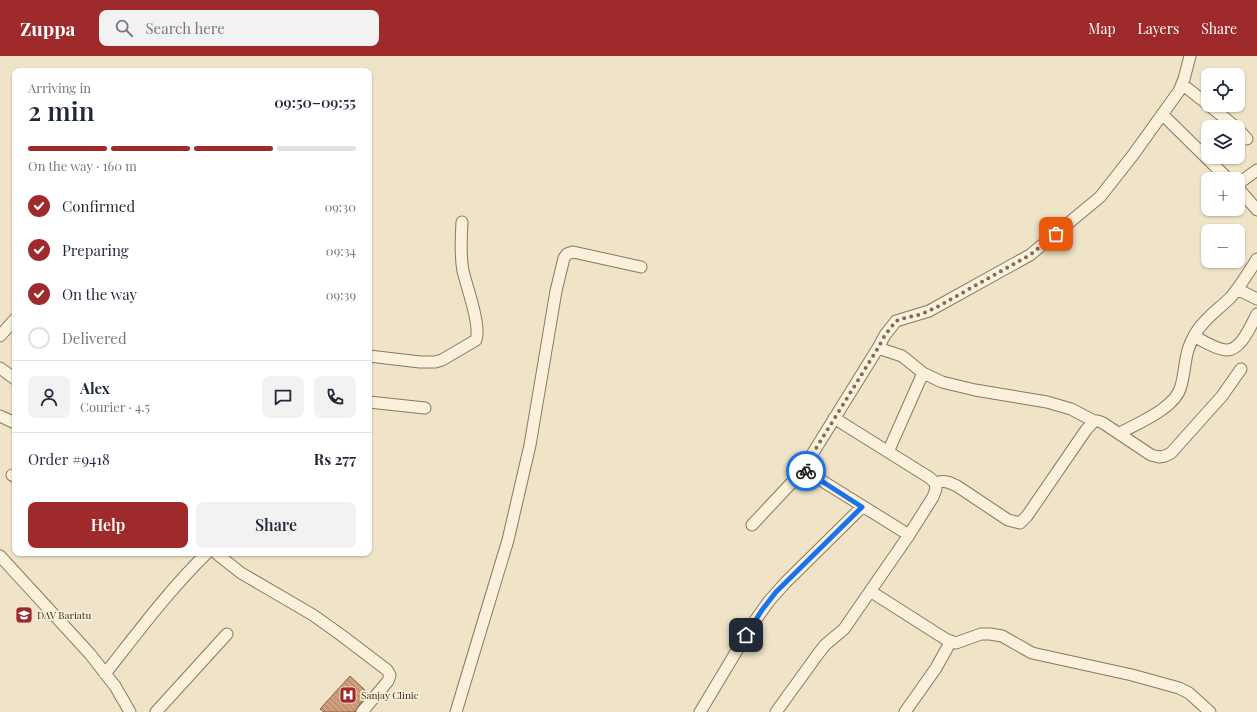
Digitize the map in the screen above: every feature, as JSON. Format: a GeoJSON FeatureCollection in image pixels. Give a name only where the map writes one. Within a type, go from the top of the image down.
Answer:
{"type":"FeatureCollection","features":[{"type":"Feature","properties":{"kind":"street"},"geometry":{"type":"LineString","coordinates":[[752,525],[803,469],[885,335],[896,321],[922,314],[933,309],[1019,261],[1041,247],[1106,191],[1171,103],[1182,84],[1190,56]]}},
{"type":"Feature","properties":{"kind":"street"},"geometry":{"type":"LineString","coordinates":[[1182,84],[1227,120]]}},
{"type":"Feature","properties":{"kind":"street"},"geometry":{"type":"LineString","coordinates":[[1162,114],[1221,172]]}},
{"type":"Feature","properties":{"kind":"street"},"geometry":{"type":"LineString","coordinates":[[1245,179],[1257,170]]}},
{"type":"Feature","properties":{"kind":"street"},"geometry":{"type":"LineString","coordinates":[[1245,196],[1257,210]]}},
{"type":"Feature","properties":{"kind":"street"},"geometry":{"type":"LineString","coordinates":[[372,356],[420,362],[435,362],[442,360],[476,340],[478,336],[462,259],[462,222]]}},
{"type":"Feature","properties":{"kind":"street"},"geometry":{"type":"LineString","coordinates":[[456,712],[508,540],[530,445],[553,306],[564,258],[567,254],[573,252],[641,267]]}},
{"type":"Feature","properties":{"kind":"street"},"geometry":{"type":"LineString","coordinates":[[1120,433],[1164,408],[1178,395],[1181,387],[1186,352],[1194,336],[1206,320],[1237,289],[1257,259]]}},
{"type":"Feature","properties":{"kind":"street"},"geometry":{"type":"LineString","coordinates":[[1237,289],[1257,299]]}},
{"type":"Feature","properties":{"kind":"street"},"geometry":{"type":"LineString","coordinates":[[1194,336],[1224,350],[1234,348],[1245,337],[1257,314]]}},
{"type":"Feature","properties":{"kind":"street"},"geometry":{"type":"LineString","coordinates":[[0,336],[12,322]]}},
{"type":"Feature","properties":{"kind":"street"},"geometry":{"type":"LineString","coordinates":[[878,348],[902,356],[923,373],[942,382],[1071,409],[1094,421],[1103,423],[1151,455],[1159,457],[1165,456],[1178,446],[1222,396],[1241,369]]}},
{"type":"Feature","properties":{"kind":"street"},"geometry":{"type":"LineString","coordinates":[[0,368],[12,377]]}},
{"type":"Feature","properties":{"kind":"street"},"geometry":{"type":"LineString","coordinates":[[888,452],[923,373]]}},
{"type":"Feature","properties":{"kind":"street"},"geometry":{"type":"LineString","coordinates":[[372,402],[425,408]]}},
{"type":"Feature","properties":{"kind":"street"},"geometry":{"type":"LineString","coordinates":[[0,416],[12,422]]}},
{"type":"Feature","properties":{"kind":"street"},"geometry":{"type":"LineString","coordinates":[[776,712],[809,665],[826,645],[844,629],[909,535],[933,497],[936,489],[935,483],[930,478],[834,418]]}},
{"type":"Feature","properties":{"kind":"street"},"geometry":{"type":"LineString","coordinates":[[935,483],[941,481],[957,486],[1008,520],[1020,523],[1027,516],[1086,430],[1094,421]]}},
{"type":"Feature","properties":{"kind":"street"},"geometry":{"type":"LineString","coordinates":[[803,469],[909,535]]}},
{"type":"Feature","properties":{"kind":"street"},"geometry":{"type":"LineString","coordinates":[[700,712],[746,635],[769,601],[786,582],[862,507]]}},
{"type":"Feature","properties":{"kind":"street"},"geometry":{"type":"LineString","coordinates":[[0,556],[90,654],[115,686],[130,712]]}},
{"type":"Feature","properties":{"kind":"street"},"geometry":{"type":"LineString","coordinates":[[105,674],[186,573],[212,556]]}},
{"type":"Feature","properties":{"kind":"street"},"geometry":{"type":"LineString","coordinates":[[221,556],[241,573],[313,615],[387,670],[390,675],[388,681],[363,712]]}},
{"type":"Feature","properties":{"kind":"street"},"geometry":{"type":"LineString","coordinates":[[870,591],[956,643],[981,634],[1002,636],[1032,652],[1132,675],[1178,688],[1188,693],[1210,712]]}},
{"type":"Feature","properties":{"kind":"street"},"geometry":{"type":"LineString","coordinates":[[156,712],[227,634]]}},
{"type":"Feature","properties":{"kind":"street"},"geometry":{"type":"LineString","coordinates":[[905,712],[933,673],[951,641]]}},
{"type":"Feature","properties":{"kind":"building"},"geometry":{"type":"Polygon","coordinates":[[[350,676],[368,693],[355,712],[324,712],[320,709],[350,676]]]}},
{"type":"Feature","properties":{"kind":"way so far"},"geometry":{"type":"LineString","coordinates":[[806,471],[803,469],[885,335],[896,321],[922,314],[937,307],[1030,255],[1056,234]]}},
{"type":"Feature","properties":{"kind":"place","name":"DAV Bariatu"},"geometry":{"type":"Point","coordinates":[24,615]}},
{"type":"Feature","properties":{"kind":"place","name":"Sanjay Clinic"},"geometry":{"type":"Point","coordinates":[348,695]}},
{"type":"Feature","properties":{"kind":"route"},"geometry":{"type":"LineString","coordinates":[[746,635],[776,592],[800,570],[862,507],[806,471]]}}]}
